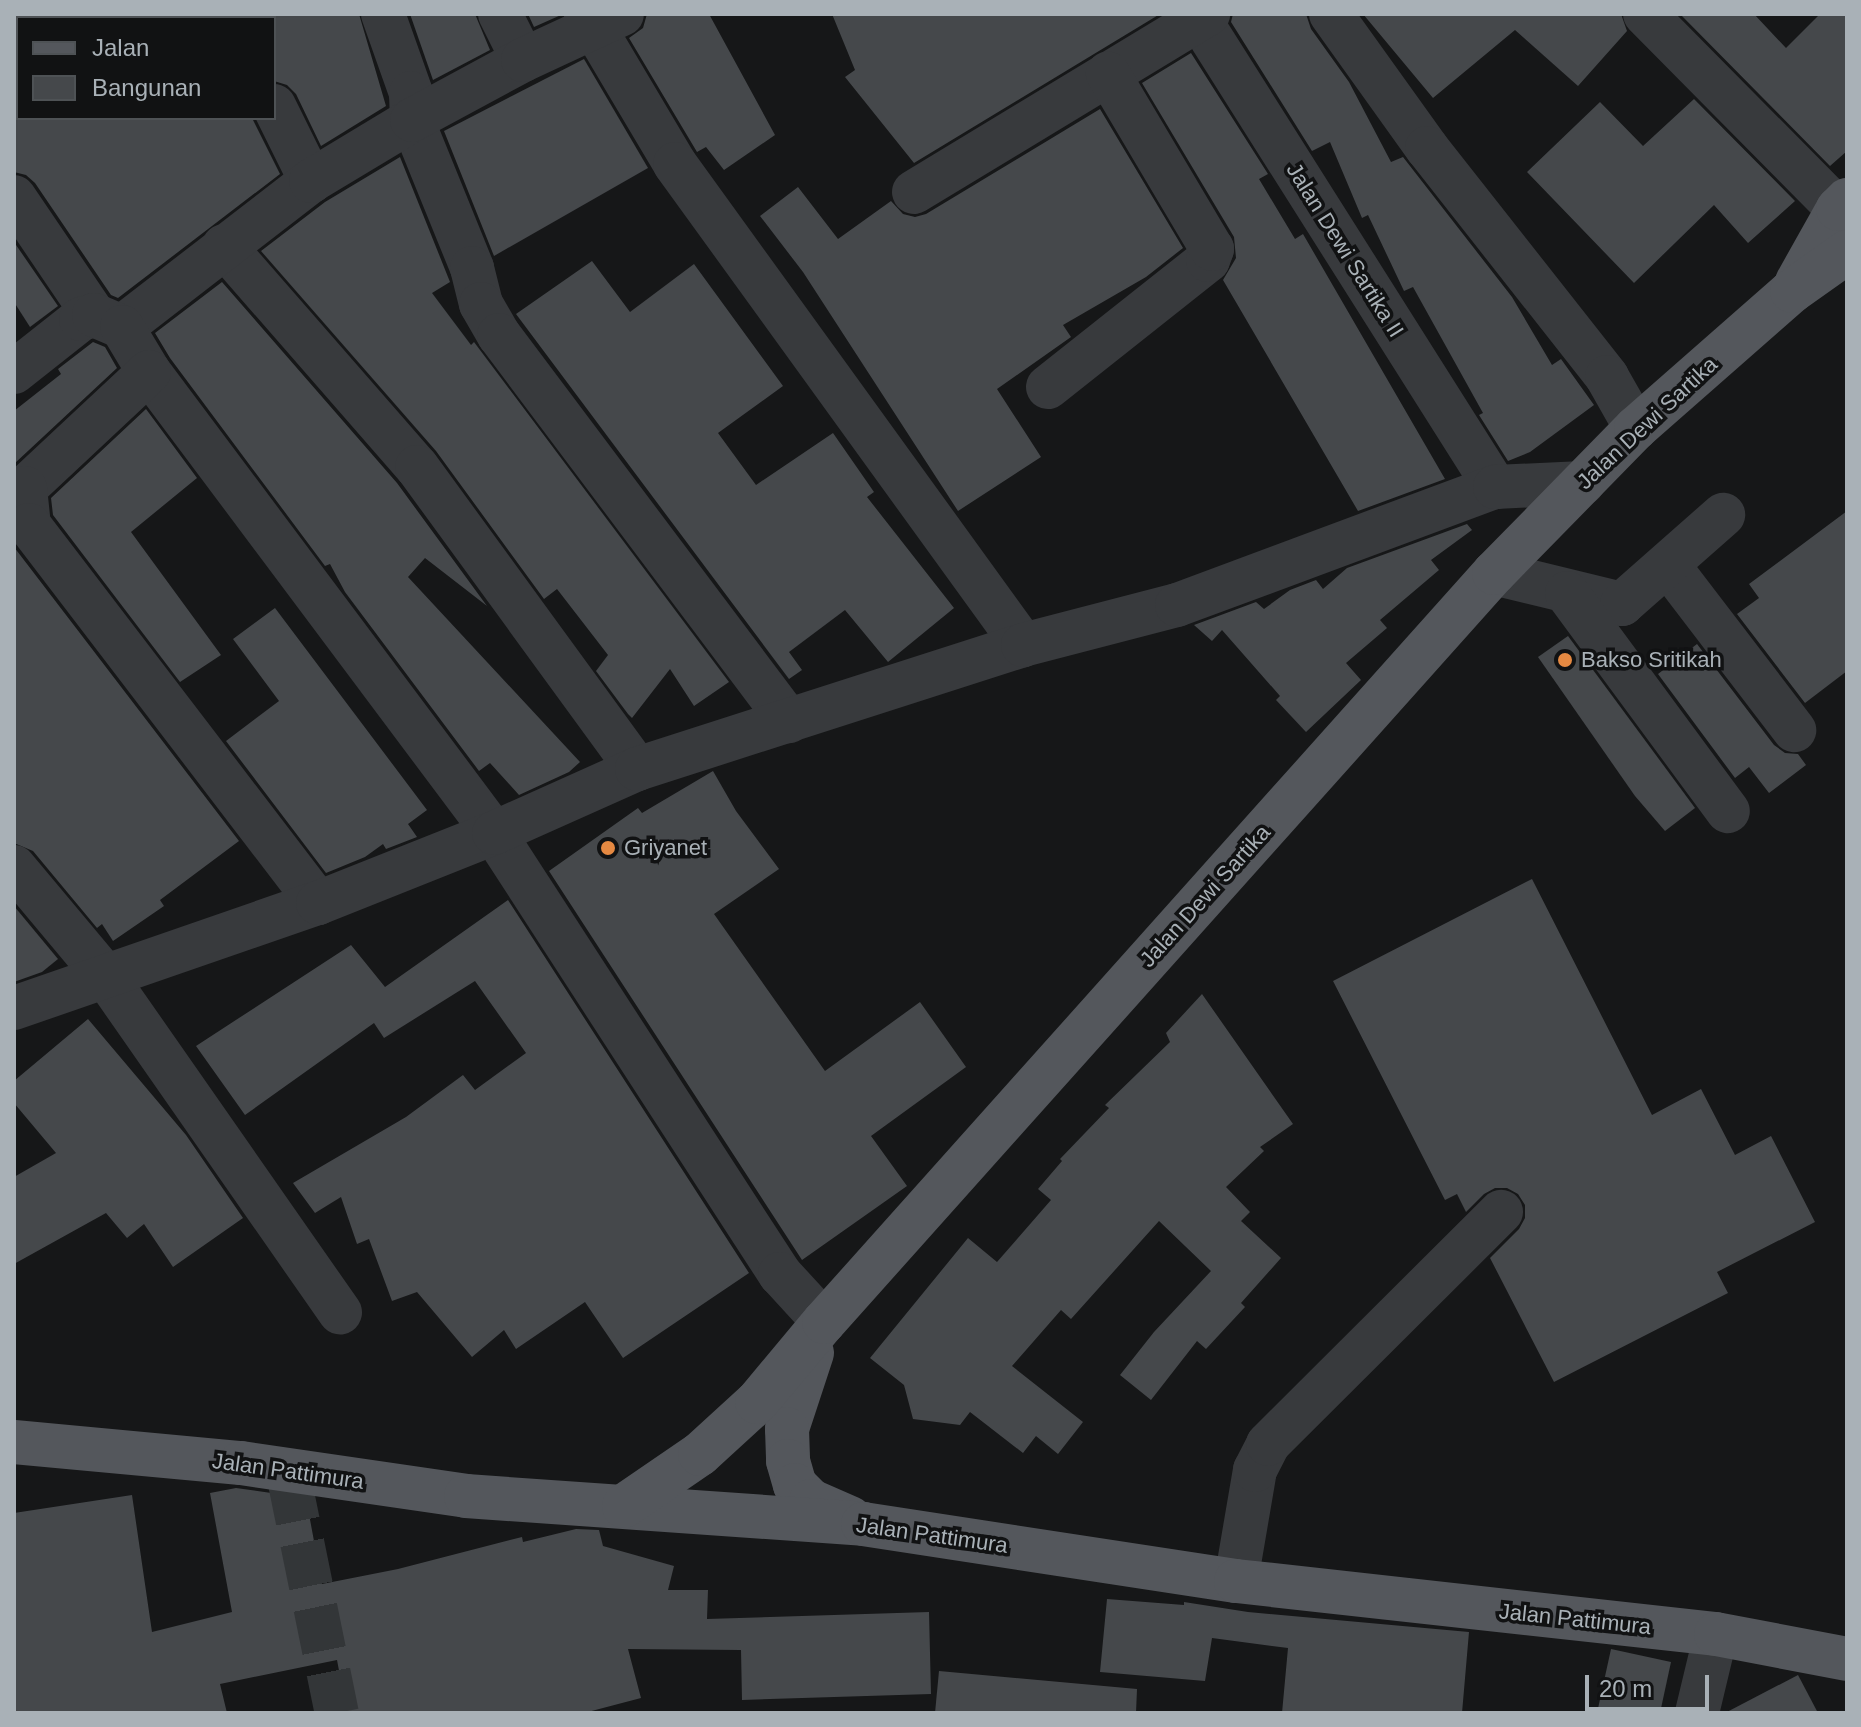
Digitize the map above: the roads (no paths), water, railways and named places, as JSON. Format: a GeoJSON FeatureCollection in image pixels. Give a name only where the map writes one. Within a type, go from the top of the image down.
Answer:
{"type":"FeatureCollection","features":[{"type":"Feature","properties":{"kind":"main road","name":"Jalan Dewi Sartika"},"geometry":{"type":"LineString","coordinates":[[1792,291],[1842,204]]}},
{"type":"Feature","properties":{"kind":"main road","name":"Jalan Dewi Sartika"},"geometry":{"type":"LineString","coordinates":[[624,1506],[700,1454],[757,1402],[824,1322],[1494,573],[1636,428],[1792,291],[1847,252]]}},
{"type":"Feature","properties":{"kind":"main road"},"geometry":{"type":"LineString","coordinates":[[824,1322],[799,1385],[787,1429],[788,1461],[795,1485],[811,1501],[863,1524]]}},
{"type":"Feature","properties":{"kind":"main road","name":"Jalan Pattimura"},"geometry":{"type":"LineString","coordinates":[[14,1442],[466,1496],[863,1524],[1236,1581],[1716,1634],[1847,1659]]}},
{"type":"Feature","properties":{"kind":"street"},"geometry":{"type":"LineString","coordinates":[[383,14],[411,93],[412,120],[472,268],[481,304],[499,335],[789,721]]}},
{"type":"Feature","properties":{"kind":"street"},"geometry":{"type":"LineString","coordinates":[[500,14],[523,60]]}},
{"type":"Feature","properties":{"kind":"street"},"geometry":{"type":"LineString","coordinates":[[1331,14],[1427,148],[1607,377],[1636,428]]}},
{"type":"Feature","properties":{"kind":"street"},"geometry":{"type":"LineString","coordinates":[[1645,14],[1842,204]]}},
{"type":"Feature","properties":{"kind":"street"},"geometry":{"type":"LineString","coordinates":[[914,192],[1201,16]]}},
{"type":"Feature","properties":{"kind":"street","name":"Jalan Dewi Sartika II"},"geometry":{"type":"LineString","coordinates":[[1201,16],[1495,487]]}},
{"type":"Feature","properties":{"kind":"street"},"geometry":{"type":"LineString","coordinates":[[18,360],[66,329],[108,321],[224,246],[311,181],[412,120],[600,18],[653,132],[1023,645]]}},
{"type":"Feature","properties":{"kind":"street"},"geometry":{"type":"LineString","coordinates":[[1048,387],[1208,260],[1212,249],[1206,233],[1108,74]]}},
{"type":"Feature","properties":{"kind":"street"},"geometry":{"type":"LineString","coordinates":[[276,110],[311,181]]}},
{"type":"Feature","properties":{"kind":"street"},"geometry":{"type":"LineString","coordinates":[[14,197],[494,833],[780,1274],[824,1322]]}},
{"type":"Feature","properties":{"kind":"street"},"geometry":{"type":"LineString","coordinates":[[224,246],[417,467],[637,769]]}},
{"type":"Feature","properties":{"kind":"street"},"geometry":{"type":"LineString","coordinates":[[1792,291],[1847,278]]}},
{"type":"Feature","properties":{"kind":"street"},"geometry":{"type":"LineString","coordinates":[[149,372],[25,488],[29,525],[318,903]]}},
{"type":"Feature","properties":{"kind":"street"},"geometry":{"type":"LineString","coordinates":[[14,1008],[318,903],[494,833],[637,769],[1023,645],[1177,605],[1495,487],[1583,483]]}},
{"type":"Feature","properties":{"kind":"street"},"geometry":{"type":"LineString","coordinates":[[1494,573],[1622,604],[1723,515]]}},
{"type":"Feature","properties":{"kind":"street"},"geometry":{"type":"LineString","coordinates":[[1668,565],[1794,730]]}},
{"type":"Feature","properties":{"kind":"street"},"geometry":{"type":"LineString","coordinates":[[1567,593],[1728,811]]}},
{"type":"Feature","properties":{"kind":"street"},"geometry":{"type":"LineString","coordinates":[[14,867],[106,977],[340,1313]]}},
{"type":"Feature","properties":{"kind":"street"},"geometry":{"type":"LineString","coordinates":[[1236,1581],[1255,1470],[1268,1444],[1501,1212]]}},
{"type":"Feature","properties":{"kind":"street"},"geometry":{"type":"LineString","coordinates":[[1697,1713],[1716,1634]]}},
{"type":"Feature","properties":{"kind":"tunnel"},"geometry":{"type":"LineString","coordinates":[[289,1478],[337,1713]]}},
{"type":"Feature","properties":{"kind":"place","name":"Bakso Sritikah"},"geometry":{"type":"Point","coordinates":[1565,660]}},
{"type":"Feature","properties":{"kind":"place","name":"Griyanet"},"geometry":{"type":"Point","coordinates":[608,848]}}]}
